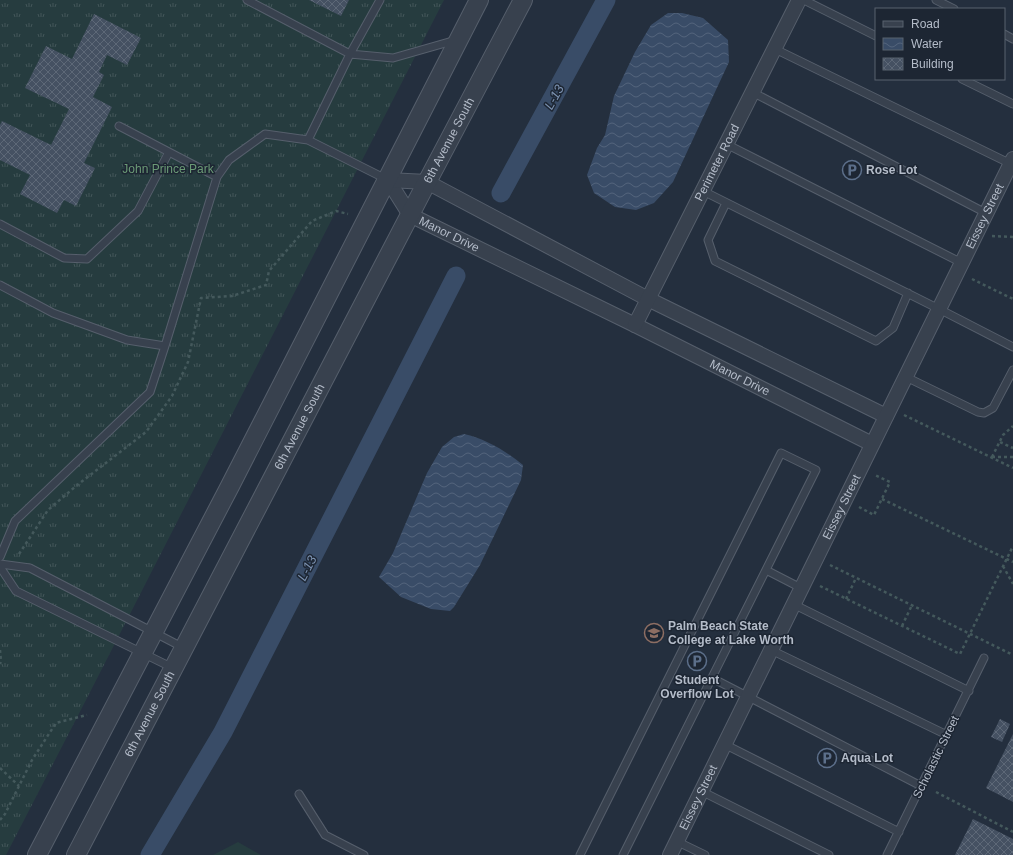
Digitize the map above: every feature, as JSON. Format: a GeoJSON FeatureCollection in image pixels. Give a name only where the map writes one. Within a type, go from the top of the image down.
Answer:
{"type":"FeatureCollection","features":[{"type":"Feature","properties":{"kind":"street"},"geometry":{"type":"LineString","coordinates":[[37,855],[388,180],[479,0]]}},
{"type":"Feature","properties":{"kind":"street","name":"6th Avenue South"},"geometry":{"type":"LineString","coordinates":[[76,855],[523,0]]}},
{"type":"Feature","properties":{"kind":"street","name":"Perimeter Road"},"geometry":{"type":"LineString","coordinates":[[635,325],[799,0]]}},
{"type":"Feature","properties":{"kind":"street","name":"Eissey Street"},"geometry":{"type":"LineString","coordinates":[[670,855],[1012,162]]}},
{"type":"Feature","properties":{"kind":"street"},"geometry":{"type":"LineString","coordinates":[[388,180],[427,182],[648,299],[886,416]]}},
{"type":"Feature","properties":{"kind":"street","name":"Manor Drive"},"geometry":{"type":"LineString","coordinates":[[388,180],[410,215],[635,325],[872,444]]}},
{"type":"Feature","properties":{"kind":"lane"},"geometry":{"type":"LineString","coordinates":[[247,0],[350,54],[393,58],[460,38]]}},
{"type":"Feature","properties":{"kind":"lane"},"geometry":{"type":"LineString","coordinates":[[308,140],[350,54],[380,0]]}},
{"type":"Feature","properties":{"kind":"lane"},"geometry":{"type":"LineString","coordinates":[[804,0],[875,36]]}},
{"type":"Feature","properties":{"kind":"lane"},"geometry":{"type":"LineString","coordinates":[[936,0],[952,8]]}},
{"type":"Feature","properties":{"kind":"lane"},"geometry":{"type":"LineString","coordinates":[[775,49],[1012,162]]}},
{"type":"Feature","properties":{"kind":"lane"},"geometry":{"type":"LineString","coordinates":[[964,80],[1013,104]]}},
{"type":"Feature","properties":{"kind":"lane"},"geometry":{"type":"LineString","coordinates":[[752,92],[986,213]]}},
{"type":"Feature","properties":{"kind":"lane"},"geometry":{"type":"LineString","coordinates":[[119,126],[217,177]]}},
{"type":"Feature","properties":{"kind":"lane"},"geometry":{"type":"LineString","coordinates":[[0,557],[15,521],[150,392],[217,177],[229,160],[265,134],[308,140],[388,180]]}},
{"type":"Feature","properties":{"kind":"lane"},"geometry":{"type":"LineString","coordinates":[[726,144],[960,267]]}},
{"type":"Feature","properties":{"kind":"lane"},"geometry":{"type":"LineString","coordinates":[[0,224],[64,258],[87,259],[138,211],[169,152]]}},
{"type":"Feature","properties":{"kind":"lane"},"geometry":{"type":"LineString","coordinates":[[703,191],[1013,347]]}},
{"type":"Feature","properties":{"kind":"lane"},"geometry":{"type":"LineString","coordinates":[[726,203],[708,240],[715,261],[876,341],[893,328],[908,293]]}},
{"type":"Feature","properties":{"kind":"lane"},"geometry":{"type":"LineString","coordinates":[[0,285],[53,313],[127,340],[165,346]]}},
{"type":"Feature","properties":{"kind":"lane"},"geometry":{"type":"LineString","coordinates":[[906,377],[978,412],[984,413],[993,408],[1013,370]]}},
{"type":"Feature","properties":{"kind":"lane"},"geometry":{"type":"LineString","coordinates":[[580,855],[781,453],[816,470],[624,855]]}},
{"type":"Feature","properties":{"kind":"lane"},"geometry":{"type":"LineString","coordinates":[[0,564],[30,568],[185,648]]}},
{"type":"Feature","properties":{"kind":"lane"},"geometry":{"type":"LineString","coordinates":[[0,567],[16,591],[174,669]]}},
{"type":"Feature","properties":{"kind":"lane"},"geometry":{"type":"LineString","coordinates":[[766,570],[801,588]]}},
{"type":"Feature","properties":{"kind":"lane"},"geometry":{"type":"LineString","coordinates":[[793,604],[969,691]]}},
{"type":"Feature","properties":{"kind":"lane"},"geometry":{"type":"LineString","coordinates":[[771,650],[947,735]]}},
{"type":"Feature","properties":{"kind":"lane","name":"Scholastic Street"},"geometry":{"type":"LineString","coordinates":[[889,854],[984,658]]}},
{"type":"Feature","properties":{"kind":"lane"},"geometry":{"type":"LineString","coordinates":[[712,678],[747,698],[921,786]]}},
{"type":"Feature","properties":{"kind":"lane"},"geometry":{"type":"LineString","coordinates":[[724,744],[899,832]]}},
{"type":"Feature","properties":{"kind":"lane"},"geometry":{"type":"LineString","coordinates":[[701,791],[830,855]]}},
{"type":"Feature","properties":{"kind":"lane"},"geometry":{"type":"LineString","coordinates":[[299,794],[325,836],[364,855]]}},
{"type":"Feature","properties":{"kind":"lane"},"geometry":{"type":"LineString","coordinates":[[676,841],[705,855]]}},
{"type":"Feature","properties":{"kind":"path"},"geometry":{"type":"LineString","coordinates":[[19,554],[48,510],[76,486],[146,432],[155,420],[172,396],[188,362],[201,298],[232,296],[266,285],[269,271],[312,221],[336,211],[348,214]]}},
{"type":"Feature","properties":{"kind":"path"},"geometry":{"type":"LineString","coordinates":[[992,236],[1013,236]]}},
{"type":"Feature","properties":{"kind":"path"},"geometry":{"type":"LineString","coordinates":[[960,267],[1013,299]]}},
{"type":"Feature","properties":{"kind":"path"},"geometry":{"type":"LineString","coordinates":[[904,415],[1013,468]]}},
{"type":"Feature","properties":{"kind":"path"},"geometry":{"type":"LineString","coordinates":[[992,457],[1003,435],[1013,426]]}},
{"type":"Feature","properties":{"kind":"path"},"geometry":{"type":"LineString","coordinates":[[1000,442],[1013,448]]}},
{"type":"Feature","properties":{"kind":"path"},"geometry":{"type":"LineString","coordinates":[[992,457],[1013,457]]}},
{"type":"Feature","properties":{"kind":"path"},"geometry":{"type":"LineString","coordinates":[[859,507],[874,515],[882,499],[890,482],[875,474]]}},
{"type":"Feature","properties":{"kind":"path"},"geometry":{"type":"LineString","coordinates":[[882,499],[1013,562]]}},
{"type":"Feature","properties":{"kind":"path"},"geometry":{"type":"LineString","coordinates":[[820,586],[960,654],[1006,559],[1011,553],[1013,546]]}},
{"type":"Feature","properties":{"kind":"path"},"geometry":{"type":"LineString","coordinates":[[830,565],[1013,654]]}},
{"type":"Feature","properties":{"kind":"path"},"geometry":{"type":"LineString","coordinates":[[1003,566],[1013,584]]}},
{"type":"Feature","properties":{"kind":"path"},"geometry":{"type":"LineString","coordinates":[[846,599],[856,578]]}},
{"type":"Feature","properties":{"kind":"path"},"geometry":{"type":"LineString","coordinates":[[902,626],[912,605]]}},
{"type":"Feature","properties":{"kind":"path"},"geometry":{"type":"LineString","coordinates":[[0,650],[0,664]]}},
{"type":"Feature","properties":{"kind":"path"},"geometry":{"type":"LineString","coordinates":[[0,820],[32,760],[56,723],[87,715]]}},
{"type":"Feature","properties":{"kind":"path"},"geometry":{"type":"LineString","coordinates":[[0,768],[19,786]]}},
{"type":"Feature","properties":{"kind":"path"},"geometry":{"type":"LineString","coordinates":[[936,792],[1013,832]]}},
{"type":"Feature","properties":{"kind":"green space","name":"John Prince Park"},"geometry":{"type":"Polygon","coordinates":[[[0,0],[444,0],[6,855],[0,855],[0,0]]]}},
{"type":"Feature","properties":{"kind":"green space"},"geometry":{"type":"Polygon","coordinates":[[[238,842],[261,855],[213,855],[238,842]]]}},
{"type":"Feature","properties":{"kind":"water"},"geometry":{"type":"Polygon","coordinates":[[[668,13],[682,13],[703,18],[728,40],[729,62],[673,182],[654,203],[636,210],[615,207],[594,193],[587,175],[597,148],[605,135],[614,96],[635,52],[651,25],[668,13]]]}},
{"type":"Feature","properties":{"kind":"water"},"geometry":{"type":"Polygon","coordinates":[[[464,434],[495,446],[523,465],[521,480],[480,565],[454,607],[450,611],[431,609],[401,597],[379,577],[393,553],[427,473],[442,447],[454,437],[464,434]]]}},
{"type":"Feature","properties":{"kind":"building"},"geometry":{"type":"Polygon","coordinates":[[[309,0],[349,0],[341,16],[309,0]]]}},
{"type":"Feature","properties":{"kind":"building"},"geometry":{"type":"Polygon","coordinates":[[[94,14],[141,38],[127,65],[107,55],[99,72],[104,75],[93,97],[112,107],[84,163],[95,168],[76,206],[64,200],[57,213],[20,194],[30,175],[0,160],[0,125],[2,121],[51,145],[69,109],[25,88],[46,46],[72,59],[94,14]]]}},
{"type":"Feature","properties":{"kind":"building"},"geometry":{"type":"Polygon","coordinates":[[[1000,719],[1010,724],[1002,742],[991,737],[1000,719]]]}},
{"type":"Feature","properties":{"kind":"building"},"geometry":{"type":"Polygon","coordinates":[[[1013,734],[1013,802],[986,788],[1013,734]]]}},
{"type":"Feature","properties":{"kind":"building"},"geometry":{"type":"Polygon","coordinates":[[[973,819],[1013,839],[1013,855],[955,855],[973,819]]]}},
{"type":"Feature","properties":{"kind":"waterway","name":"L-13"},"geometry":{"type":"LineString","coordinates":[[501,193],[606,0]]}},
{"type":"Feature","properties":{"kind":"waterway","name":"L-13"},"geometry":{"type":"LineString","coordinates":[[150,855],[223,732],[456,276]]}},
{"type":"Feature","properties":{"kind":"place","name":"Rose Lot"},"geometry":{"type":"Point","coordinates":[852,170]}},
{"type":"Feature","properties":{"kind":"place","name":"Palm Beach State College at Lake Worth"},"geometry":{"type":"Point","coordinates":[654,633]}},
{"type":"Feature","properties":{"kind":"place","name":"Student Overflow Lot"},"geometry":{"type":"Point","coordinates":[697,661]}},
{"type":"Feature","properties":{"kind":"place","name":"Aqua Lot"},"geometry":{"type":"Point","coordinates":[827,758]}}]}
